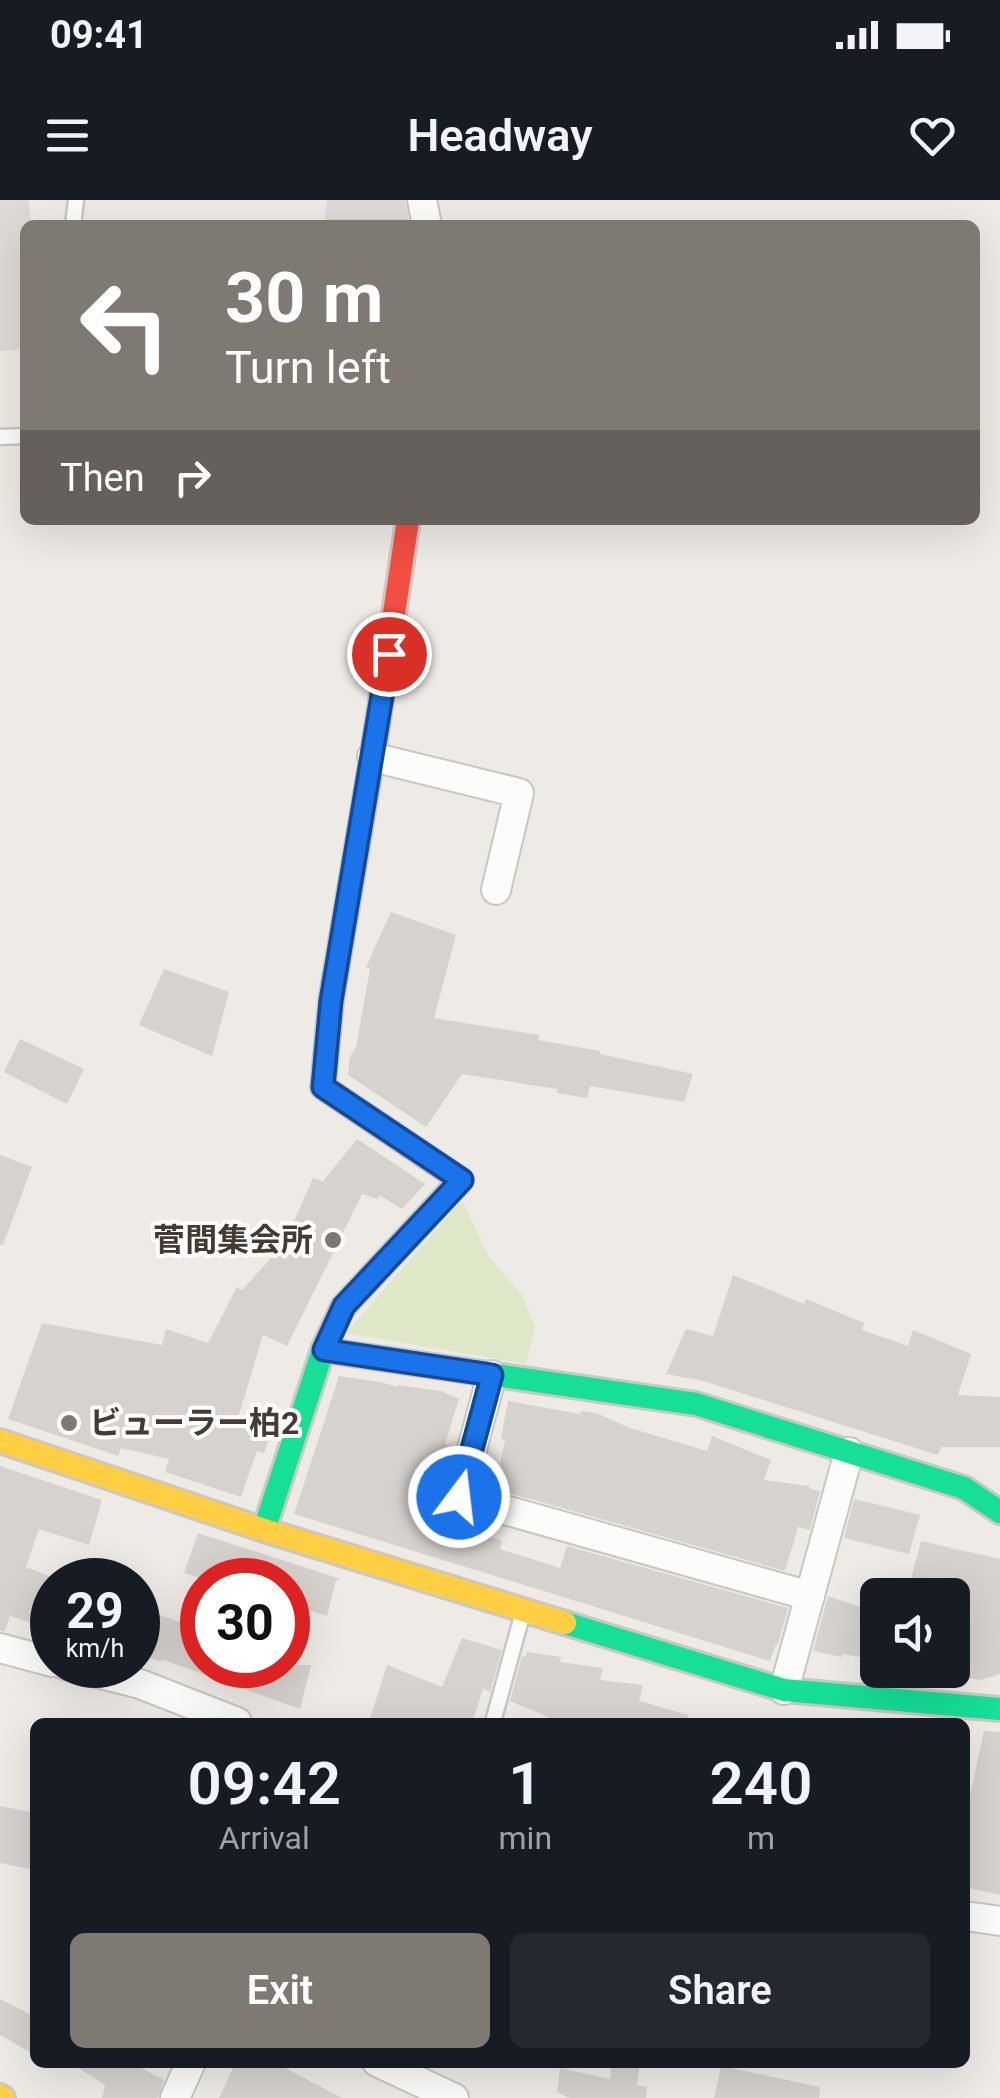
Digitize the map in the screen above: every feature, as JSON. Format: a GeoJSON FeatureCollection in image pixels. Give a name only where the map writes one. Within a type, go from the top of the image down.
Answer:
{"type":"FeatureCollection","features":[{"type":"Feature","properties":{"kind":"street"},"geometry":{"type":"LineString","coordinates":[[264,1530],[324,1350],[344,1306],[462,1180],[323,1087],[331,1001],[407,525]]}},
{"type":"Feature","properties":{"kind":"street"},"geometry":{"type":"LineString","coordinates":[[372,757],[519,794],[496,890]]}},
{"type":"Feature","properties":{"kind":"street"},"geometry":{"type":"LineString","coordinates":[[324,1350],[696,1404],[964,1488],[1000,1512]]}},
{"type":"Feature","properties":{"kind":"street"},"geometry":{"type":"LineString","coordinates":[[492,1375],[459,1497],[810,1596]]}},
{"type":"Feature","properties":{"kind":"street"},"geometry":{"type":"LineString","coordinates":[[0,1441],[264,1530],[784,1690],[1000,1709]]}},
{"type":"Feature","properties":{"kind":"street"},"geometry":{"type":"LineString","coordinates":[[784,1690],[849,1452]]}},
{"type":"Feature","properties":{"kind":"street"},"geometry":{"type":"LineString","coordinates":[[0,1648],[30,1656]]}},
{"type":"Feature","properties":{"kind":"street"},"geometry":{"type":"LineString","coordinates":[[150,1688],[226,1718]]}},
{"type":"Feature","properties":{"kind":"street"},"geometry":{"type":"LineString","coordinates":[[970,1917],[1000,1921]]}},
{"type":"Feature","properties":{"kind":"street"},"geometry":{"type":"LineString","coordinates":[[175,2098],[188,2068]]}},
{"type":"Feature","properties":{"kind":"street"},"geometry":{"type":"LineString","coordinates":[[390,2068],[454,2098]]}},
{"type":"Feature","properties":{"kind":"lane"},"geometry":{"type":"LineString","coordinates":[[494,1718],[524,1610]]}},
{"type":"Feature","properties":{"kind":"green space"},"geometry":{"type":"Polygon","coordinates":[[[462,1200],[489,1257],[522,1295],[535,1326],[526,1364],[346,1333],[462,1200]]]}},
{"type":"Feature","properties":{"kind":"shaded area"},"geometry":{"type":"Polygon","coordinates":[[[0,200],[29,200],[31,220],[20,220],[20,349],[0,351],[0,200]]]}},
{"type":"Feature","properties":{"kind":"shaded area"},"geometry":{"type":"Polygon","coordinates":[[[327,200],[405,200],[409,220],[325,220],[327,200]]]}},
{"type":"Feature","properties":{"kind":"building"},"geometry":{"type":"Polygon","coordinates":[[[391,912],[456,935],[434,1018],[539,1035],[538,1040],[693,1074],[684,1102],[590,1086],[587,1098],[557,1093],[557,1089],[462,1074],[426,1127],[348,1075],[370,969],[366,967],[391,912]]]}},
{"type":"Feature","properties":{"kind":"building"},"geometry":{"type":"Polygon","coordinates":[[[164,969],[229,992],[212,1056],[139,1025],[164,969]]]}},
{"type":"Feature","properties":{"kind":"building"},"geometry":{"type":"Polygon","coordinates":[[[20,1039],[84,1069],[67,1104],[4,1072],[20,1039]]]}},
{"type":"Feature","properties":{"kind":"building"},"geometry":{"type":"Polygon","coordinates":[[[357,1139],[425,1184],[402,1209],[379,1195],[378,1199],[362,1194],[287,1346],[263,1335],[238,1418],[273,1428],[264,1453],[257,1451],[241,1497],[165,1472],[169,1459],[121,1448],[118,1456],[8,1419],[42,1323],[162,1345],[166,1329],[208,1343],[237,1287],[242,1290],[284,1244],[313,1178],[323,1181],[357,1139]]]}},
{"type":"Feature","properties":{"kind":"building"},"geometry":{"type":"Polygon","coordinates":[[[0,1155],[32,1167],[3,1245],[0,1245],[0,1155]]]}},
{"type":"Feature","properties":{"kind":"building"},"geometry":{"type":"Polygon","coordinates":[[[733,1275],[804,1304],[806,1299],[864,1323],[862,1330],[908,1346],[913,1330],[971,1354],[958,1395],[1000,1397],[1000,1447],[941,1447],[938,1455],[703,1381],[666,1374],[686,1329],[713,1336],[733,1275]]]}},
{"type":"Feature","properties":{"kind":"building"},"geometry":{"type":"Polygon","coordinates":[[[339,1376],[441,1391],[459,1399],[431,1512],[502,1541],[500,1549],[560,1568],[567,1546],[788,1608],[770,1661],[294,1514],[339,1376]]]}},
{"type":"Feature","properties":{"kind":"building"},"geometry":{"type":"Polygon","coordinates":[[[508,1401],[580,1414],[596,1413],[630,1428],[707,1451],[712,1436],[771,1460],[764,1480],[820,1491],[810,1530],[798,1527],[785,1571],[495,1489],[508,1401]]]}},
{"type":"Feature","properties":{"kind":"building"},"geometry":{"type":"Polygon","coordinates":[[[0,1466],[102,1500],[89,1545],[39,1529],[26,1567],[30,1569],[30,1623],[10,1616],[5,1631],[0,1631],[0,1466]]]}},
{"type":"Feature","properties":{"kind":"building"},"geometry":{"type":"Polygon","coordinates":[[[854,1499],[920,1515],[909,1554],[844,1538],[854,1499]]]}},
{"type":"Feature","properties":{"kind":"building"},"geometry":{"type":"Polygon","coordinates":[[[198,1533],[276,1558],[189,1558],[198,1533]]]}},
{"type":"Feature","properties":{"kind":"building"},"geometry":{"type":"Polygon","coordinates":[[[921,1541],[1000,1559],[1000,1674],[980,1680],[970,1678],[970,1578],[911,1578],[921,1541]]]}},
{"type":"Feature","properties":{"kind":"building"},"geometry":{"type":"Polygon","coordinates":[[[310,1569],[341,1579],[336,1580],[327,1616],[310,1611],[310,1569]]]}},
{"type":"Feature","properties":{"kind":"building"},"geometry":{"type":"Polygon","coordinates":[[[828,1596],[860,1607],[860,1657],[813,1651],[828,1596]]]}},
{"type":"Feature","properties":{"kind":"building"},"geometry":{"type":"Polygon","coordinates":[[[160,1615],[180,1622],[180,1666],[161,1662],[160,1615]]]}},
{"type":"Feature","properties":{"kind":"building"},"geometry":{"type":"Polygon","coordinates":[[[462,1638],[502,1650],[490,1692],[483,1689],[473,1718],[370,1718],[387,1665],[442,1687],[462,1638]]]}},
{"type":"Feature","properties":{"kind":"building"},"geometry":{"type":"Polygon","coordinates":[[[527,1652],[603,1668],[600,1680],[643,1685],[639,1701],[688,1718],[550,1718],[510,1701],[522,1656],[527,1652]]]}},
{"type":"Feature","properties":{"kind":"building"},"geometry":{"type":"Polygon","coordinates":[[[242,1688],[305,1688],[300,1709],[242,1688]]]}},
{"type":"Feature","properties":{"kind":"building"},"geometry":{"type":"Polygon","coordinates":[[[984,1731],[1000,1732],[1000,1895],[970,1888],[970,1796],[984,1731]]]}},
{"type":"Feature","properties":{"kind":"building"},"geometry":{"type":"Polygon","coordinates":[[[0,1806],[30,1812],[30,1869],[0,1863],[0,1806]]]}},
{"type":"Feature","properties":{"kind":"building"},"geometry":{"type":"Polygon","coordinates":[[[0,1999],[30,2014],[30,2052],[0,2035],[0,1999]]]}},
{"type":"Feature","properties":{"kind":"building"},"geometry":{"type":"Polygon","coordinates":[[[78,2068],[141,2068],[164,2080],[158,2098],[102,2098],[105,2085],[78,2068]]]}},
{"type":"Feature","properties":{"kind":"building"},"geometry":{"type":"Polygon","coordinates":[[[233,2068],[285,2068],[342,2098],[219,2098],[233,2068]]]}},
{"type":"Feature","properties":{"kind":"building"},"geometry":{"type":"Polygon","coordinates":[[[560,2068],[610,2079],[611,2068],[639,2068],[637,2085],[647,2087],[646,2098],[569,2098],[557,2092],[560,2068]]]}},
{"type":"Feature","properties":{"kind":"building"},"geometry":{"type":"Polygon","coordinates":[[[721,2068],[820,2087],[819,2098],[714,2098],[721,2068]]]}},
{"type":"Feature","properties":{"kind":"traffic: fast"},"geometry":{"type":"LineString","coordinates":[[323,1350],[343,1307],[461,1180],[323,1087],[331,1001],[375,740]]}},
{"type":"Feature","properties":{"kind":"traffic: fast"},"geometry":{"type":"LineString","coordinates":[[264,1530],[323,1350],[696,1404],[964,1488],[1000,1512]]}},
{"type":"Feature","properties":{"kind":"traffic: fast"},"geometry":{"type":"LineString","coordinates":[[565,1623],[784,1690],[1000,1709]]}},
{"type":"Feature","properties":{"kind":"traffic: slow"},"geometry":{"type":"LineString","coordinates":[[0,1441],[264,1530],[565,1623]]}},
{"type":"Feature","properties":{"kind":"traffic: jam"},"geometry":{"type":"LineString","coordinates":[[375,740],[407,525]]}},
{"type":"Feature","properties":{"kind":"place","name":"菅間集会所"},"geometry":{"type":"Point","coordinates":[333,1240]}},
{"type":"Feature","properties":{"kind":"place","name":"ビューラー柏2"},"geometry":{"type":"Point","coordinates":[69,1423]}},
{"type":"Feature","properties":{"kind":"route"},"geometry":{"type":"LineString","coordinates":[[389,654],[331,1001],[323,1087],[462,1180],[344,1306],[324,1350],[492,1375],[459,1497]]}}]}
